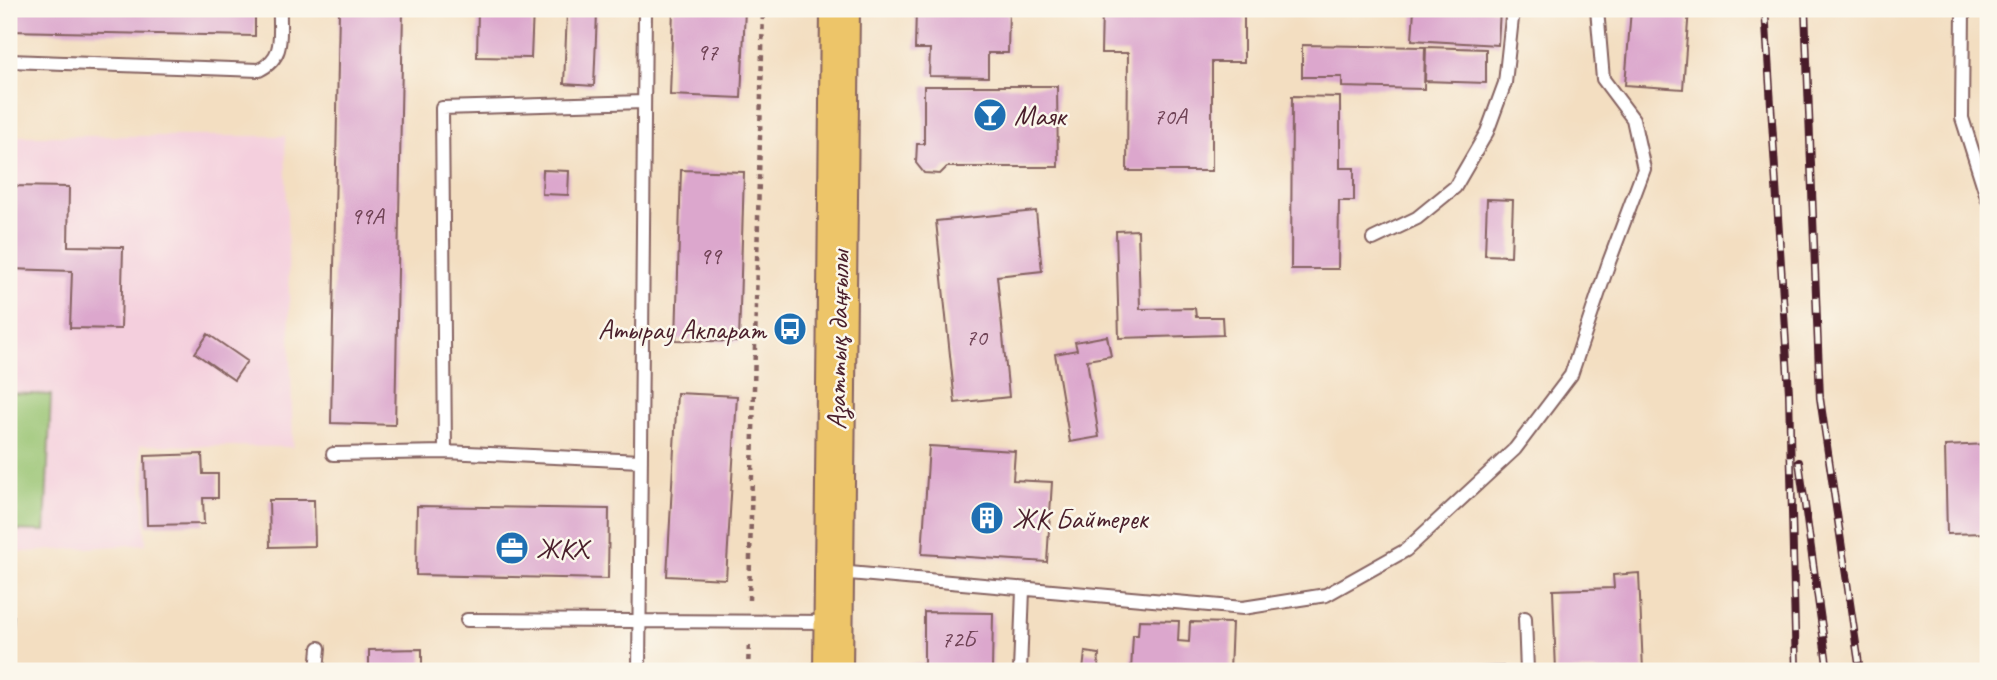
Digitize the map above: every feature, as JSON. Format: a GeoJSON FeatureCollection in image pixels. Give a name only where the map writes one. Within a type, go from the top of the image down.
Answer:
{"type":"FeatureCollection","features":[{"type":"Feature","properties":{"kind":"main road","name":"Азаттық даңғылы"},"geometry":{"type":"LineString","coordinates":[[833,671],[840,9]]}},
{"type":"Feature","properties":{"kind":"lane"},"geometry":{"type":"LineString","coordinates":[[9,61],[259,70],[271,64],[279,50],[280,9]]}},
{"type":"Feature","properties":{"kind":"lane"},"geometry":{"type":"LineString","coordinates":[[639,671],[645,9]]}},
{"type":"Feature","properties":{"kind":"lane"},"geometry":{"type":"LineString","coordinates":[[1373,239],[1417,218],[1455,187],[1487,132],[1505,83],[1513,9]]}},
{"type":"Feature","properties":{"kind":"lane"},"geometry":{"type":"LineString","coordinates":[[834,572],[1243,608],[1326,595],[1406,551],[1515,449],[1571,374],[1644,169],[1633,119],[1603,79],[1597,9]]}},
{"type":"Feature","properties":{"kind":"lane"},"geometry":{"type":"LineString","coordinates":[[1963,9],[1962,118],[1988,200]]}},
{"type":"Feature","properties":{"kind":"lane"},"geometry":{"type":"LineString","coordinates":[[445,452],[442,108],[644,102]]}},
{"type":"Feature","properties":{"kind":"lane"},"geometry":{"type":"LineString","coordinates":[[333,454],[445,452],[640,461]]}},
{"type":"Feature","properties":{"kind":"lane"},"geometry":{"type":"LineString","coordinates":[[1020,671],[1023,589]]}},
{"type":"Feature","properties":{"kind":"lane"},"geometry":{"type":"LineString","coordinates":[[1525,618],[1527,671]]}},
{"type":"Feature","properties":{"kind":"lane"},"geometry":{"type":"LineString","coordinates":[[467,620],[834,622]]}},
{"type":"Feature","properties":{"kind":"lane"},"geometry":{"type":"LineString","coordinates":[[317,671],[319,648]]}},
{"type":"Feature","properties":{"kind":"path"},"geometry":{"type":"LineString","coordinates":[[748,671],[763,9]]}},
{"type":"Feature","properties":{"kind":"shaded area"},"geometry":{"type":"Polygon","coordinates":[[[9,136],[285,136],[293,447],[140,445],[146,544],[9,553],[9,136]]]}},
{"type":"Feature","properties":{"kind":"green space"},"geometry":{"type":"Polygon","coordinates":[[[9,393],[51,395],[45,531],[9,530],[9,393]]]}},
{"type":"Feature","properties":{"kind":"building"},"geometry":{"type":"Polygon","coordinates":[[[9,9],[255,9],[255,36],[9,31],[9,9]]]}},
{"type":"Feature","properties":{"kind":"building"},"geometry":{"type":"Polygon","coordinates":[[[339,9],[403,9],[395,425],[331,423],[339,9]]]}},
{"type":"Feature","properties":{"kind":"building"},"geometry":{"type":"Polygon","coordinates":[[[478,9],[533,9],[531,58],[477,57],[478,9]]]}},
{"type":"Feature","properties":{"kind":"building"},"geometry":{"type":"Polygon","coordinates":[[[673,9],[745,9],[741,98],[670,95],[673,9]]]}},
{"type":"Feature","properties":{"kind":"building"},"geometry":{"type":"Polygon","coordinates":[[[916,9],[1009,9],[1008,53],[988,53],[988,77],[929,76],[930,49],[915,49],[916,9]]]}},
{"type":"Feature","properties":{"kind":"building"},"geometry":{"type":"Polygon","coordinates":[[[1102,9],[1244,9],[1244,62],[1212,62],[1212,171],[1127,171],[1128,53],[1101,53],[1102,9]]]}},
{"type":"Feature","properties":{"kind":"building"},"geometry":{"type":"Polygon","coordinates":[[[1414,9],[1500,9],[1498,45],[1412,40],[1414,9]]]}},
{"type":"Feature","properties":{"kind":"building"},"geometry":{"type":"Polygon","coordinates":[[[1631,9],[1689,9],[1683,89],[1625,85],[1631,9]]]}},
{"type":"Feature","properties":{"kind":"building"},"geometry":{"type":"Polygon","coordinates":[[[567,12],[597,13],[594,86],[564,84],[567,12]]]}},
{"type":"Feature","properties":{"kind":"building"},"geometry":{"type":"Polygon","coordinates":[[[1302,45],[1425,47],[1424,89],[1342,87],[1342,77],[1302,77],[1302,45]]]}},
{"type":"Feature","properties":{"kind":"building"},"geometry":{"type":"Polygon","coordinates":[[[1426,47],[1486,49],[1486,83],[1425,81],[1426,47]]]}},
{"type":"Feature","properties":{"kind":"building","name":"Маяк"},"geometry":{"type":"Polygon","coordinates":[[[924,86],[1057,86],[1058,167],[947,167],[940,174],[924,173],[916,163],[917,144],[924,144],[924,86]]]}},
{"type":"Feature","properties":{"kind":"building"},"geometry":{"type":"Polygon","coordinates":[[[1292,96],[1340,97],[1340,168],[1354,168],[1354,201],[1339,201],[1338,269],[1291,269],[1292,96]]]}},
{"type":"Feature","properties":{"kind":"building"},"geometry":{"type":"Polygon","coordinates":[[[543,170],[569,171],[568,195],[542,194],[543,170]]]}},
{"type":"Feature","properties":{"kind":"building"},"geometry":{"type":"Polygon","coordinates":[[[681,170],[744,172],[739,342],[676,340],[681,170]]]}},
{"type":"Feature","properties":{"kind":"building"},"geometry":{"type":"Polygon","coordinates":[[[9,186],[69,187],[68,246],[123,247],[121,329],[70,328],[72,271],[9,269],[9,186]]]}},
{"type":"Feature","properties":{"kind":"building"},"geometry":{"type":"Polygon","coordinates":[[[1487,199],[1513,200],[1511,256],[1485,255],[1487,199]]]}},
{"type":"Feature","properties":{"kind":"building"},"geometry":{"type":"Polygon","coordinates":[[[1036,211],[1042,271],[997,276],[1009,397],[955,403],[936,221],[1036,211]]]}},
{"type":"Feature","properties":{"kind":"building"},"geometry":{"type":"Polygon","coordinates":[[[1138,230],[1140,309],[1195,308],[1196,317],[1222,317],[1223,335],[1119,338],[1116,231],[1138,230]]]}},
{"type":"Feature","properties":{"kind":"building"},"geometry":{"type":"Polygon","coordinates":[[[208,334],[247,361],[234,380],[195,353],[208,334]]]}},
{"type":"Feature","properties":{"kind":"building"},"geometry":{"type":"Polygon","coordinates":[[[1107,336],[1111,356],[1087,360],[1099,437],[1070,442],[1055,354],[1077,350],[1075,342],[1107,336]]]}},
{"type":"Feature","properties":{"kind":"building"},"geometry":{"type":"Polygon","coordinates":[[[677,393],[737,396],[726,579],[667,576],[677,393]]]}},
{"type":"Feature","properties":{"kind":"building"},"geometry":{"type":"Polygon","coordinates":[[[1988,444],[1988,533],[1947,534],[1945,446],[1988,444]]]}},
{"type":"Feature","properties":{"kind":"building","name":"ЖК Байтерек"},"geometry":{"type":"Polygon","coordinates":[[[929,446],[1015,451],[1013,480],[1052,482],[1047,562],[922,554],[929,446]]]}},
{"type":"Feature","properties":{"kind":"building"},"geometry":{"type":"Polygon","coordinates":[[[202,454],[203,474],[218,474],[218,498],[203,498],[204,524],[147,525],[145,456],[202,454]]]}},
{"type":"Feature","properties":{"kind":"building"},"geometry":{"type":"Polygon","coordinates":[[[269,500],[314,500],[315,546],[270,547],[269,500]]]}},
{"type":"Feature","properties":{"kind":"building"},"geometry":{"type":"Polygon","coordinates":[[[417,506],[609,509],[608,579],[416,575],[417,506]]]}},
{"type":"Feature","properties":{"kind":"building"},"geometry":{"type":"Polygon","coordinates":[[[1639,573],[1643,671],[1556,671],[1553,590],[1614,588],[1613,575],[1639,573]]]}},
{"type":"Feature","properties":{"kind":"building"},"geometry":{"type":"Polygon","coordinates":[[[924,612],[993,613],[992,671],[909,671],[909,664],[924,664],[924,612]]]}},
{"type":"Feature","properties":{"kind":"building"},"geometry":{"type":"Polygon","coordinates":[[[9,616],[14,616],[11,658],[9,658],[9,616]]]}},
{"type":"Feature","properties":{"kind":"building"},"geometry":{"type":"Polygon","coordinates":[[[1139,620],[1179,621],[1178,641],[1189,642],[1190,622],[1232,623],[1230,671],[1131,671],[1133,635],[1138,635],[1139,620]]]}},
{"type":"Feature","properties":{"kind":"building"},"geometry":{"type":"Polygon","coordinates":[[[422,649],[422,671],[369,671],[369,650],[422,649]]]}},
{"type":"Feature","properties":{"kind":"building"},"geometry":{"type":"Polygon","coordinates":[[[1085,652],[1099,654],[1098,671],[1083,671],[1085,652]]]}},
{"type":"Feature","properties":{"kind":"building"},"geometry":{"type":"Polygon","coordinates":[[[1503,666],[1503,671],[1430,671],[1430,669],[1503,666]]]}},
{"type":"Feature","properties":{"kind":"railway"},"geometry":{"type":"LineString","coordinates":[[1765,9],[1789,393],[1796,671]]}},
{"type":"Feature","properties":{"kind":"railway"},"geometry":{"type":"LineString","coordinates":[[1805,9],[1820,398],[1860,671]]}},
{"type":"Feature","properties":{"kind":"railway"},"geometry":{"type":"LineString","coordinates":[[1799,462],[1828,671]]}},
{"type":"Feature","properties":{"kind":"place","name":"Маяк"},"geometry":{"type":"Point","coordinates":[990,115]}},
{"type":"Feature","properties":{"kind":"place","name":"Атырау Акпарат"},"geometry":{"type":"Point","coordinates":[790,329]}},
{"type":"Feature","properties":{"kind":"place","name":"ЖК Байтерек"},"geometry":{"type":"Point","coordinates":[987,518]}},
{"type":"Feature","properties":{"kind":"place","name":"ЖКХ"},"geometry":{"type":"Point","coordinates":[512,548]}}]}
